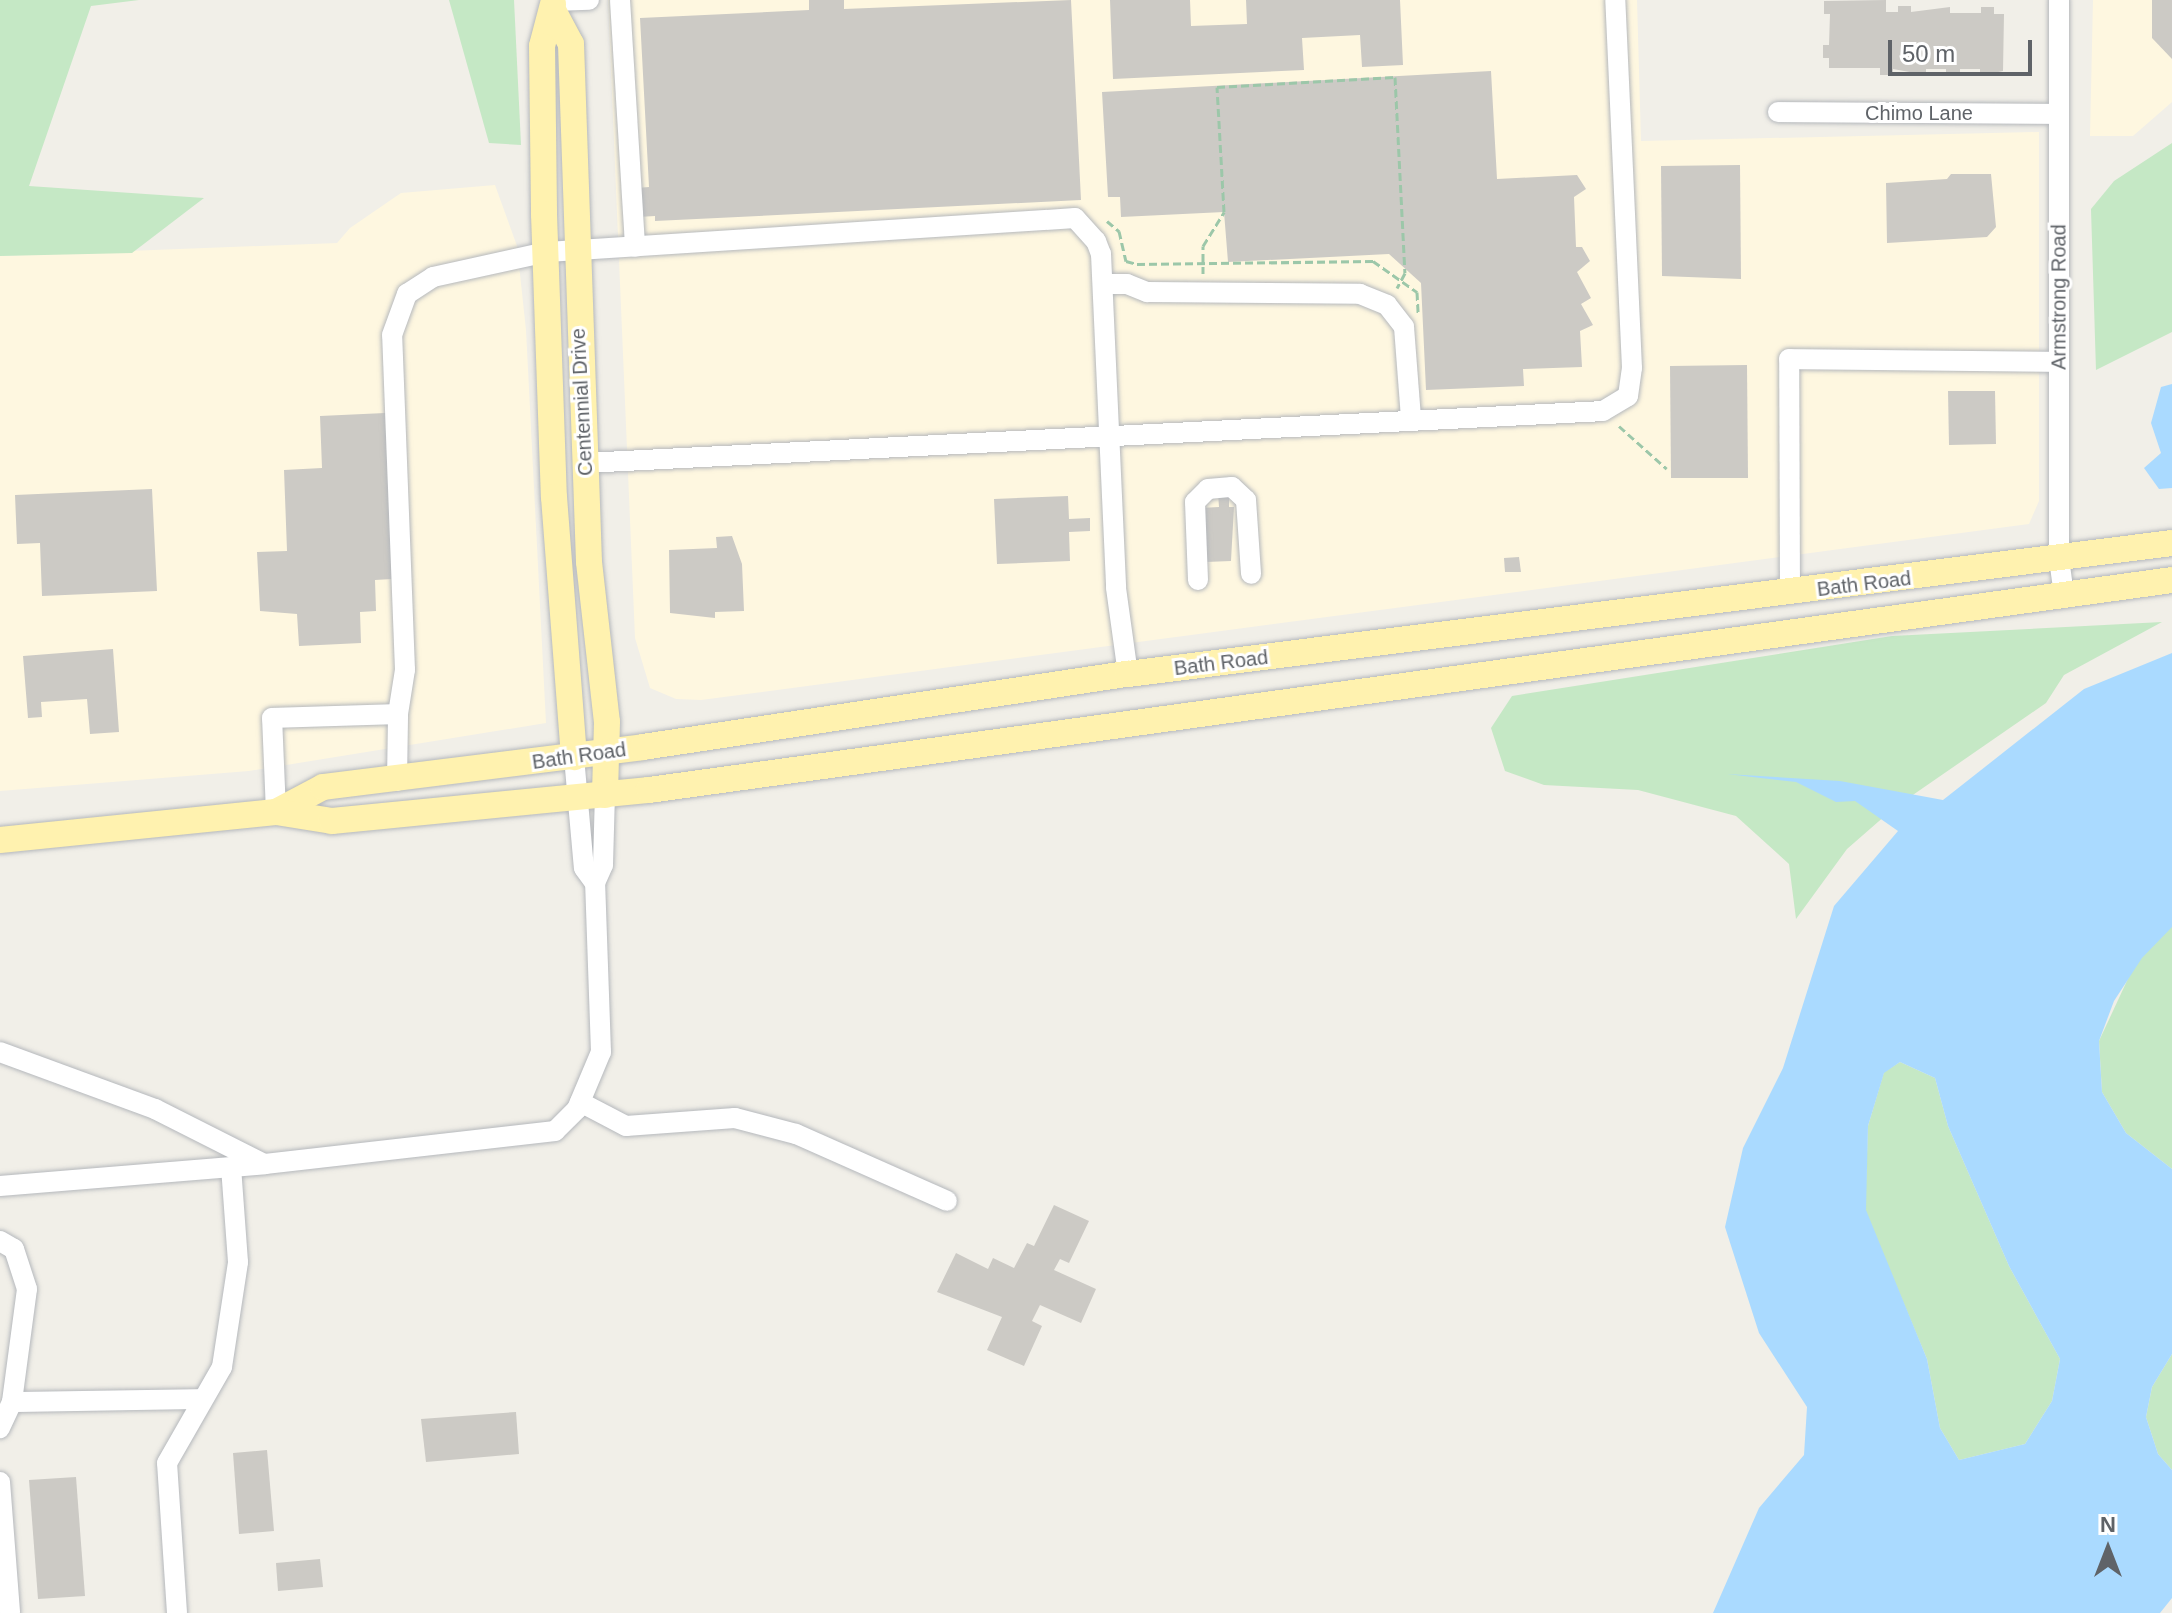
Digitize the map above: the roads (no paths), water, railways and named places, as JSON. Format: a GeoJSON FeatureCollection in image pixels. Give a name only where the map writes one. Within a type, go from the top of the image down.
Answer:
{"type":"FeatureCollection","features":[{"type":"Feature","properties":{"kind":"main road","name":"Centennial Drive"},"geometry":{"type":"LineString","coordinates":[[553,4],[571,44],[575,250],[585,463],[608,752],[605,795]]}},
{"type":"Feature","properties":{"kind":"main road","name":"Centennial Drive"},"geometry":{"type":"LineString","coordinates":[[553,4],[542,46],[547,252],[554,497],[574,757]]}},
{"type":"Feature","properties":{"kind":"main road","name":"Bath Road"},"geometry":{"type":"LineString","coordinates":[[276,812],[323,787],[397,781],[574,757],[1128,674],[2172,543]]}},
{"type":"Feature","properties":{"kind":"main road","name":"Bath Road"},"geometry":{"type":"LineString","coordinates":[[0,840],[276,812],[332,821],[578,799],[2172,580]]}},
{"type":"Feature","properties":{"kind":"street"},"geometry":{"type":"LineString","coordinates":[[553,4],[589,0]]}},
{"type":"Feature","properties":{"kind":"street"},"geometry":{"type":"LineString","coordinates":[[620,0],[635,247]]}},
{"type":"Feature","properties":{"kind":"street"},"geometry":{"type":"LineString","coordinates":[[585,463],[1603,411],[1628,396],[1632,368],[1615,0]]}},
{"type":"Feature","properties":{"kind":"street","name":"Armstrong Road"},"geometry":{"type":"LineString","coordinates":[[2059,0],[2059,559],[2064,594]]}},
{"type":"Feature","properties":{"kind":"street","name":"Chimo Lane"},"geometry":{"type":"LineString","coordinates":[[1778,112],[2059,114]]}},
{"type":"Feature","properties":{"kind":"street"},"geometry":{"type":"LineString","coordinates":[[397,781],[398,714],[405,670],[392,335],[407,294],[433,277],[547,252],[1075,218],[1096,241],[1103,284],[1116,588],[1128,674]]}},
{"type":"Feature","properties":{"kind":"street"},"geometry":{"type":"LineString","coordinates":[[1103,284],[1127,284],[1147,292],[1360,294],[1387,305],[1404,327],[1411,419]]}},
{"type":"Feature","properties":{"kind":"street"},"geometry":{"type":"LineString","coordinates":[[1790,593],[1789,359],[2059,362]]}},
{"type":"Feature","properties":{"kind":"street"},"geometry":{"type":"LineString","coordinates":[[1198,580],[1195,502],[1208,489],[1232,487],[1246,500],[1251,574]]}},
{"type":"Feature","properties":{"kind":"street"},"geometry":{"type":"LineString","coordinates":[[276,812],[272,718],[398,714]]}},
{"type":"Feature","properties":{"kind":"street"},"geometry":{"type":"LineString","coordinates":[[574,757],[584,868],[595,883]]}},
{"type":"Feature","properties":{"kind":"street"},"geometry":{"type":"LineString","coordinates":[[0,1186],[265,1164],[555,1131],[580,1102],[601,1052],[595,883],[603,865],[605,795]]}},
{"type":"Feature","properties":{"kind":"street"},"geometry":{"type":"LineString","coordinates":[[0,1052],[155,1109],[265,1164]]}},
{"type":"Feature","properties":{"kind":"street"},"geometry":{"type":"LineString","coordinates":[[580,1102],[626,1126],[735,1118],[796,1134],[947,1201]]}},
{"type":"Feature","properties":{"kind":"street"},"geometry":{"type":"LineString","coordinates":[[177,1613],[167,1463],[222,1367],[234,1309],[238,1262],[231,1167]]}},
{"type":"Feature","properties":{"kind":"street"},"geometry":{"type":"LineString","coordinates":[[0,1241],[14,1249],[27,1289],[12,1402],[0,1428]]}},
{"type":"Feature","properties":{"kind":"street"},"geometry":{"type":"LineString","coordinates":[[12,1402],[201,1399]]}},
{"type":"Feature","properties":{"kind":"street"},"geometry":{"type":"LineString","coordinates":[[0,1482],[10,1613]]}},
{"type":"Feature","properties":{"kind":"water"},"geometry":{"type":"Polygon","coordinates":[[[2172,384],[2172,488],[2159,489],[2144,468],[2161,453],[2151,423],[2161,387],[2172,384]]]}},
{"type":"Feature","properties":{"kind":"water"},"geometry":{"type":"Polygon","coordinates":[[[2172,653],[2172,927],[2142,958],[2114,1001],[2099,1041],[2102,1092],[2126,1133],[2172,1169],[2172,1354],[2152,1387],[2146,1417],[2158,1454],[2172,1470],[2172,1598],[2160,1613],[1713,1613],[1759,1508],[1804,1455],[1807,1407],[1759,1333],[1725,1227],[1743,1148],[1783,1068],[1834,906],[1898,831],[1855,801],[1836,802],[1796,782],[1727,774],[1840,781],[1943,800],[2084,689],[2172,653]],[[1900,1062],[1884,1073],[1868,1126],[1866,1210],[1927,1359],[1940,1428],[1959,1460],[2025,1444],[2052,1401],[2060,1359],[2009,1266],[1948,1126],[1935,1078],[1900,1062]]]}}]}
